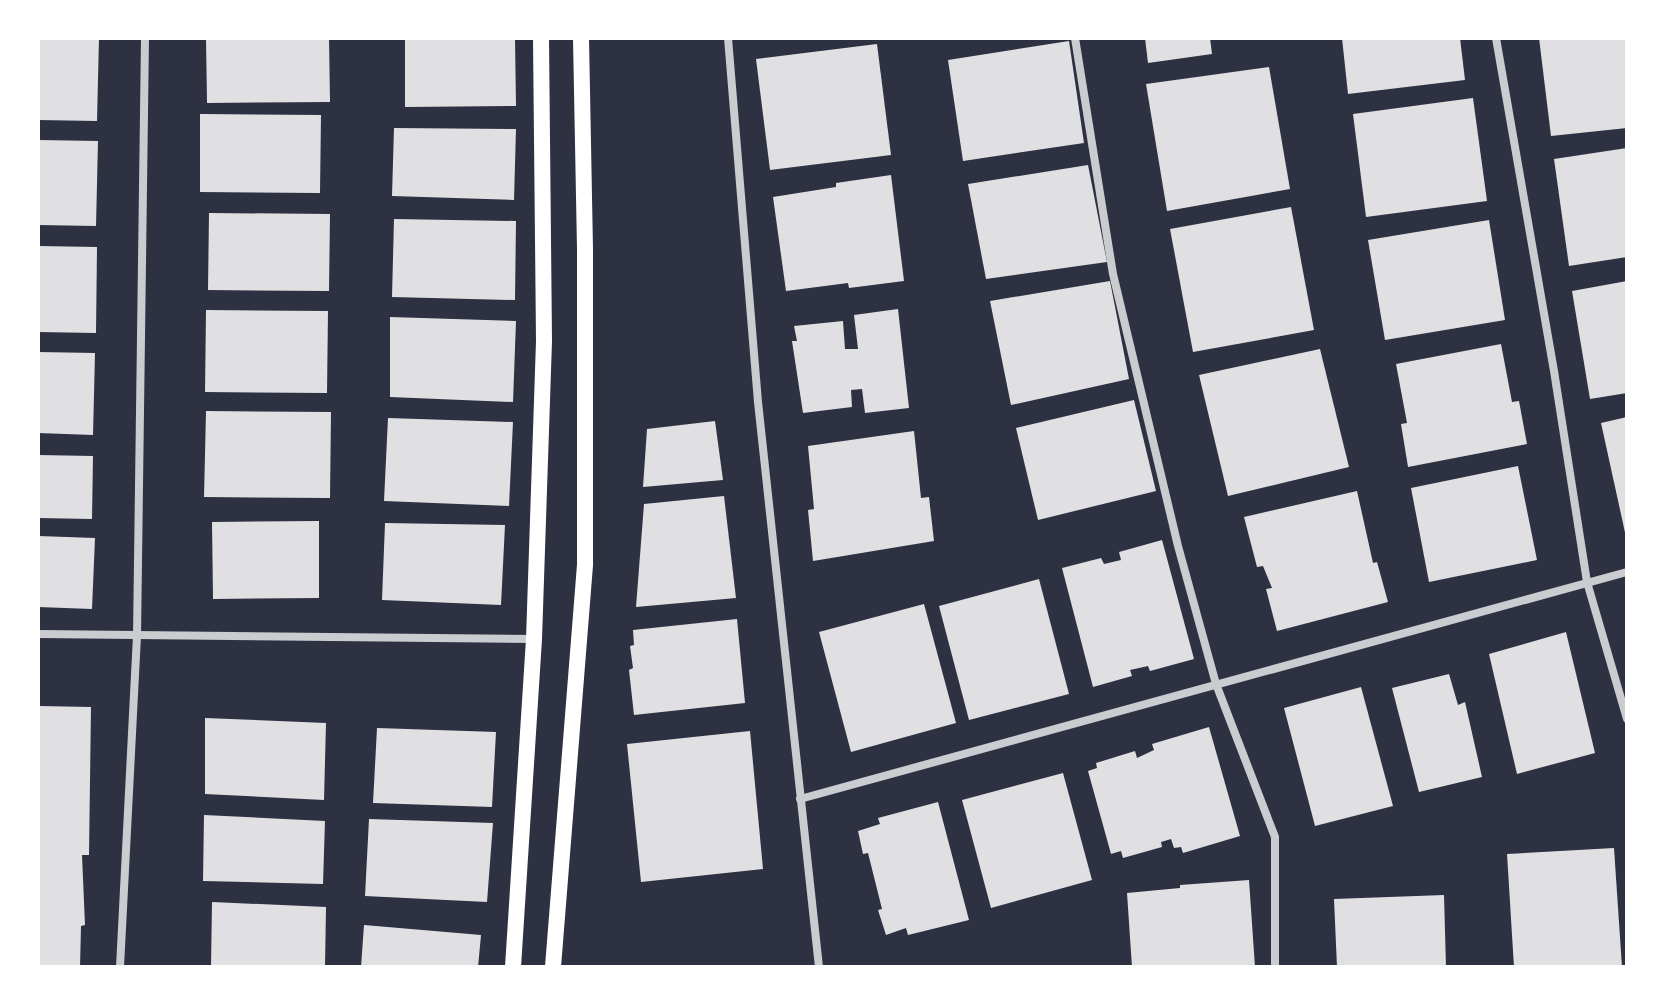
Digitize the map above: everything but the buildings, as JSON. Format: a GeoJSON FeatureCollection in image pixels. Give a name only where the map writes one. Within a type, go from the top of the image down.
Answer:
{"type":"FeatureCollection","features":[{"type":"Feature","properties":{"kind":"main road"},"geometry":{"type":"LineString","coordinates":[[513,967],[534,639],[544,341],[541,38]]}},
{"type":"Feature","properties":{"kind":"main road"},"geometry":{"type":"LineString","coordinates":[[553,967],[585,565],[581,38]]}},
{"type":"Feature","properties":{"kind":"street"},"geometry":{"type":"LineString","coordinates":[[120,967],[137,636],[145,38]]}},
{"type":"Feature","properties":{"kind":"street"},"geometry":{"type":"LineString","coordinates":[[728,38],[758,402],[819,967]]}},
{"type":"Feature","properties":{"kind":"street"},"geometry":{"type":"LineString","coordinates":[[1075,38],[1113,274],[1178,546],[1216,684],[1275,837],[1275,967]]}},
{"type":"Feature","properties":{"kind":"street"},"geometry":{"type":"LineString","coordinates":[[1496,38],[1587,582],[1627,719]]}},
{"type":"Feature","properties":{"kind":"street"},"geometry":{"type":"LineString","coordinates":[[800,799],[1627,572]]}},
{"type":"Feature","properties":{"kind":"street"},"geometry":{"type":"LineString","coordinates":[[38,634],[534,639]]}}]}
